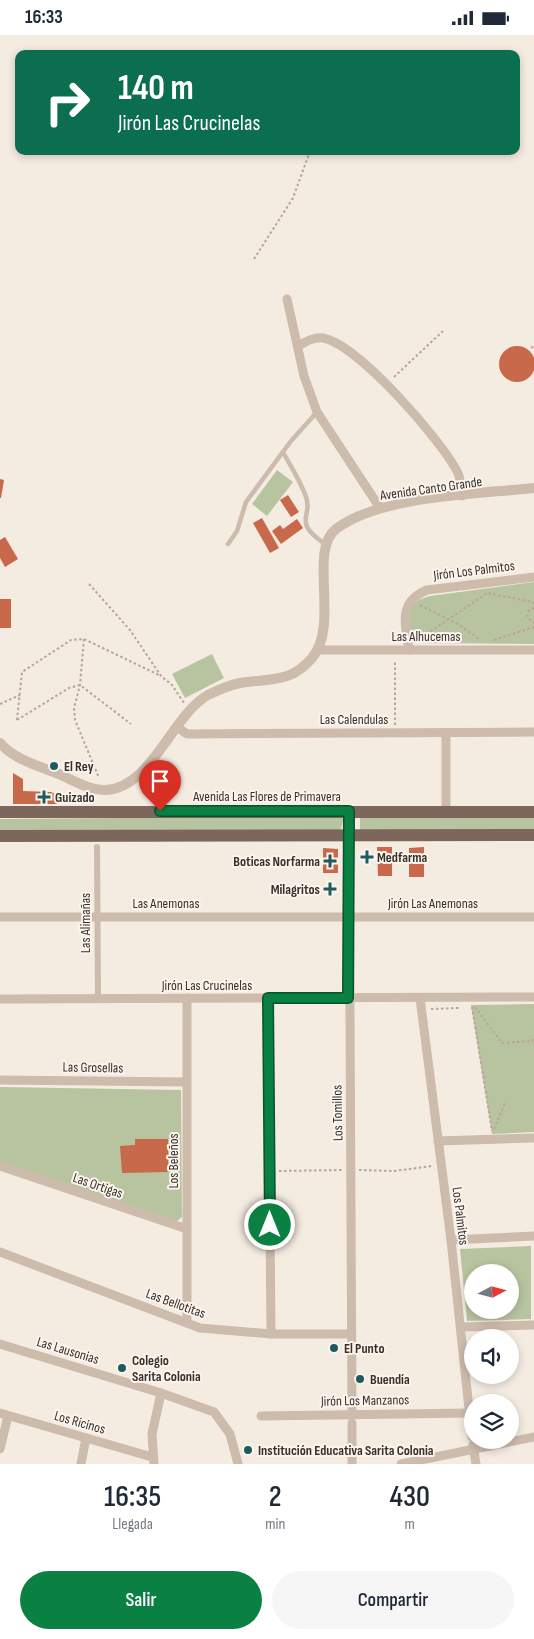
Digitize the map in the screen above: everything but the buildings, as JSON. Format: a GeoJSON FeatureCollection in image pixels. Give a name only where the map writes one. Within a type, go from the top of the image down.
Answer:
{"type":"FeatureCollection","features":[{"type":"Feature","properties":{"kind":"main road","name":"Avenida Las Flores de Primavera"},"geometry":{"type":"LineString","coordinates":[[0,812],[534,811]]}},
{"type":"Feature","properties":{"kind":"main road"},"geometry":{"type":"LineString","coordinates":[[0,836],[534,835]]}},
{"type":"Feature","properties":{"kind":"street"},"geometry":{"type":"LineString","coordinates":[[287,299],[304,377],[317,412],[380,508]]}},
{"type":"Feature","properties":{"kind":"street"},"geometry":{"type":"LineString","coordinates":[[298,346],[317,339],[337,343],[387,383],[459,475],[462,496]]}},
{"type":"Feature","properties":{"kind":"street","name":"Avenida Canto Grande"},"geometry":{"type":"LineString","coordinates":[[325,544],[334,530],[346,522],[380,508],[534,488]]}},
{"type":"Feature","properties":{"kind":"street"},"geometry":{"type":"LineString","coordinates":[[0,743],[12,755],[89,787],[104,790],[119,787],[130,781],[152,760],[190,711],[208,695],[238,683],[284,679],[305,665],[318,650],[325,615],[325,544]]}},
{"type":"Feature","properties":{"kind":"street","name":"Jirón Los Palmitos"},"geometry":{"type":"LineString","coordinates":[[412,646],[406,624],[406,606],[415,595],[427,590],[534,577]]}},
{"type":"Feature","properties":{"kind":"street","name":"Las Alhucemas"},"geometry":{"type":"LineString","coordinates":[[318,650],[395,650],[412,646],[534,650]]}},
{"type":"Feature","properties":{"kind":"street","name":"Las Calendulas"},"geometry":{"type":"LineString","coordinates":[[177,727],[187,735],[534,732]]}},
{"type":"Feature","properties":{"kind":"street"},"geometry":{"type":"LineString","coordinates":[[446,733],[446,812]]}},
{"type":"Feature","properties":{"kind":"street","name":"Los Tomillos"},"geometry":{"type":"LineString","coordinates":[[349,811],[348,998],[351,1170],[352,1464]]}},
{"type":"Feature","properties":{"kind":"street","name":"Las Alimañas"},"geometry":{"type":"LineString","coordinates":[[97,847],[98,999]]}},
{"type":"Feature","properties":{"kind":"street","name":"Jirón Las Anemonas"},"geometry":{"type":"LineString","coordinates":[[332,916],[534,917]]}},
{"type":"Feature","properties":{"kind":"street","name":"Las Anemonas"},"geometry":{"type":"LineString","coordinates":[[0,917],[332,916]]}},
{"type":"Feature","properties":{"kind":"street","name":"Jirón Las Crucinelas"},"geometry":{"type":"LineString","coordinates":[[0,999],[534,997]]}},
{"type":"Feature","properties":{"kind":"street","name":"Los Beleños"},"geometry":{"type":"LineString","coordinates":[[187,998],[187,1323]]}},
{"type":"Feature","properties":{"kind":"street"},"geometry":{"type":"LineString","coordinates":[[268,998],[270,1333]]}},
{"type":"Feature","properties":{"kind":"street","name":"Los Palmitos"},"geometry":{"type":"LineString","coordinates":[[420,998],[451,1239],[468,1394]]}},
{"type":"Feature","properties":{"kind":"street","name":"Las Grosellas"},"geometry":{"type":"LineString","coordinates":[[0,1080],[186,1082]]}},
{"type":"Feature","properties":{"kind":"street"},"geometry":{"type":"LineString","coordinates":[[438,1141],[534,1138]]}},
{"type":"Feature","properties":{"kind":"street","name":"Las Ortigas"},"geometry":{"type":"LineString","coordinates":[[0,1166],[187,1229]]}},
{"type":"Feature","properties":{"kind":"street"},"geometry":{"type":"LineString","coordinates":[[451,1239],[534,1236]]}},
{"type":"Feature","properties":{"kind":"street","name":"Las Bellotitas"},"geometry":{"type":"LineString","coordinates":[[0,1251],[187,1323],[216,1331],[351,1334]]}},
{"type":"Feature","properties":{"kind":"street"},"geometry":{"type":"LineString","coordinates":[[461,1327],[534,1325]]}},
{"type":"Feature","properties":{"kind":"street","name":"Las Lausonias"},"geometry":{"type":"LineString","coordinates":[[0,1344],[161,1393],[214,1412],[230,1434],[238,1464]]}},
{"type":"Feature","properties":{"kind":"street"},"geometry":{"type":"LineString","coordinates":[[153,1461],[152,1434],[161,1393]]}},
{"type":"Feature","properties":{"kind":"street","name":"Jirón Los Manzanos"},"geometry":{"type":"LineString","coordinates":[[260,1416],[352,1419],[464,1413]]}},
{"type":"Feature","properties":{"kind":"street"},"geometry":{"type":"LineString","coordinates":[[0,1449],[4,1414]]}},
{"type":"Feature","properties":{"kind":"street","name":"Los Ricinos"},"geometry":{"type":"LineString","coordinates":[[4,1414],[86,1438],[153,1461]]}},
{"type":"Feature","properties":{"kind":"street"},"geometry":{"type":"LineString","coordinates":[[519,1438],[534,1437]]}},
{"type":"Feature","properties":{"kind":"street"},"geometry":{"type":"LineString","coordinates":[[81,1464],[86,1438]]}},
{"type":"Feature","properties":{"kind":"street"},"geometry":{"type":"LineString","coordinates":[[401,1464],[464,1445]]}},
{"type":"Feature","properties":{"kind":"street","name":"Los Palmitos"},"geometry":{"type":"LineString","coordinates":[[474,1449],[476,1464]]}},
{"type":"Feature","properties":{"kind":"lane"},"geometry":{"type":"LineString","coordinates":[[228,544],[237,531],[246,502],[283,451],[317,412]]}},
{"type":"Feature","properties":{"kind":"lane"},"geometry":{"type":"LineString","coordinates":[[283,451],[306,494],[308,503],[305,522],[312,535],[325,544]]}},
{"type":"Feature","properties":{"kind":"path"},"geometry":{"type":"LineString","coordinates":[[254,259],[292,198],[308,155]]}},
{"type":"Feature","properties":{"kind":"path"},"geometry":{"type":"LineString","coordinates":[[387,383],[443,331]]}},
{"type":"Feature","properties":{"kind":"path"},"geometry":{"type":"LineString","coordinates":[[89,584],[130,630],[161,675],[172,685],[190,711]]}},
{"type":"Feature","properties":{"kind":"path"},"geometry":{"type":"LineString","coordinates":[[412,646],[487,593],[534,602]]}},
{"type":"Feature","properties":{"kind":"path"},"geometry":{"type":"LineString","coordinates":[[418,604],[450,620],[485,643]]}},
{"type":"Feature","properties":{"kind":"path"},"geometry":{"type":"LineString","coordinates":[[493,640],[534,627],[534,623],[527,617],[529,610],[534,608]]}},
{"type":"Feature","properties":{"kind":"path"},"geometry":{"type":"LineString","coordinates":[[80,685],[69,688],[17,720],[22,672],[71,640],[84,639],[161,675]]}},
{"type":"Feature","properties":{"kind":"path"},"geometry":{"type":"LineString","coordinates":[[84,639],[80,685],[74,708],[75,720],[104,790]]}},
{"type":"Feature","properties":{"kind":"path"},"geometry":{"type":"LineString","coordinates":[[395,650],[395,733]]}},
{"type":"Feature","properties":{"kind":"path"},"geometry":{"type":"LineString","coordinates":[[80,685],[131,724]]}},
{"type":"Feature","properties":{"kind":"path"},"geometry":{"type":"LineString","coordinates":[[0,705],[20,695]]}},
{"type":"Feature","properties":{"kind":"path"},"geometry":{"type":"LineString","coordinates":[[470,997],[492,1133],[506,1101]]}},
{"type":"Feature","properties":{"kind":"path"},"geometry":{"type":"LineString","coordinates":[[475,1007],[502,1043],[532,1041],[534,1038]]}},
{"type":"Feature","properties":{"kind":"path"},"geometry":{"type":"LineString","coordinates":[[427,1009],[463,1008]]}},
{"type":"Feature","properties":{"kind":"path"},"geometry":{"type":"LineString","coordinates":[[270,1171],[394,1171],[441,1165]]}},
{"type":"Feature","properties":{"kind":"green space"},"geometry":{"type":"Polygon","coordinates":[[[277,470],[293,482],[267,516],[252,504],[277,470]]]}},
{"type":"Feature","properties":{"kind":"green space"},"geometry":{"type":"Polygon","coordinates":[[[534,582],[534,644],[414,643],[412,640],[409,625],[410,610],[420,599],[534,582]]]}},
{"type":"Feature","properties":{"kind":"green space"},"geometry":{"type":"Polygon","coordinates":[[[212,654],[224,678],[185,698],[172,674],[212,654]]]}},
{"type":"Feature","properties":{"kind":"green space"},"geometry":{"type":"Polygon","coordinates":[[[338,816],[343,819],[341,829],[338,830],[0,832],[0,819],[338,816]]]}},
{"type":"Feature","properties":{"kind":"green space"},"geometry":{"type":"Polygon","coordinates":[[[360,818],[534,818],[534,830],[360,830],[360,818]]]}},
{"type":"Feature","properties":{"kind":"green space"},"geometry":{"type":"Polygon","coordinates":[[[534,1004],[534,1132],[492,1134],[471,1005],[534,1004]]]}},
{"type":"Feature","properties":{"kind":"green space"},"geometry":{"type":"Polygon","coordinates":[[[0,1087],[181,1090],[182,1217],[176,1222],[0,1163],[0,1087]]]}},
{"type":"Feature","properties":{"kind":"green space"},"geometry":{"type":"Polygon","coordinates":[[[531,1246],[531,1319],[467,1321],[467,1319],[519,1319],[519,1264],[464,1264],[464,1290],[460,1249],[531,1246]]]}},
{"type":"Feature","properties":{"kind":"place","name":"El Rey"},"geometry":{"type":"Point","coordinates":[54,766]}},
{"type":"Feature","properties":{"kind":"place","name":"Guizado"},"geometry":{"type":"Point","coordinates":[44,797]}},
{"type":"Feature","properties":{"kind":"place","name":"Medfarma"},"geometry":{"type":"Point","coordinates":[367,857]}},
{"type":"Feature","properties":{"kind":"place","name":"Boticas Norfarma"},"geometry":{"type":"Point","coordinates":[330,861]}},
{"type":"Feature","properties":{"kind":"place","name":"Milagritos"},"geometry":{"type":"Point","coordinates":[330,889]}},
{"type":"Feature","properties":{"kind":"place","name":"El Punto"},"geometry":{"type":"Point","coordinates":[334,1348]}},
{"type":"Feature","properties":{"kind":"place","name":"Colegio Sarita Colonia"},"geometry":{"type":"Point","coordinates":[122,1368]}},
{"type":"Feature","properties":{"kind":"place","name":"Buendía"},"geometry":{"type":"Point","coordinates":[360,1379]}},
{"type":"Feature","properties":{"kind":"place","name":"Institución Educativa Sarita Colonia"},"geometry":{"type":"Point","coordinates":[248,1450]}},
{"type":"Feature","properties":{"kind":"route"},"geometry":{"type":"LineString","coordinates":[[160,811],[349,811],[348,998],[268,998],[270,1225]]}}]}
